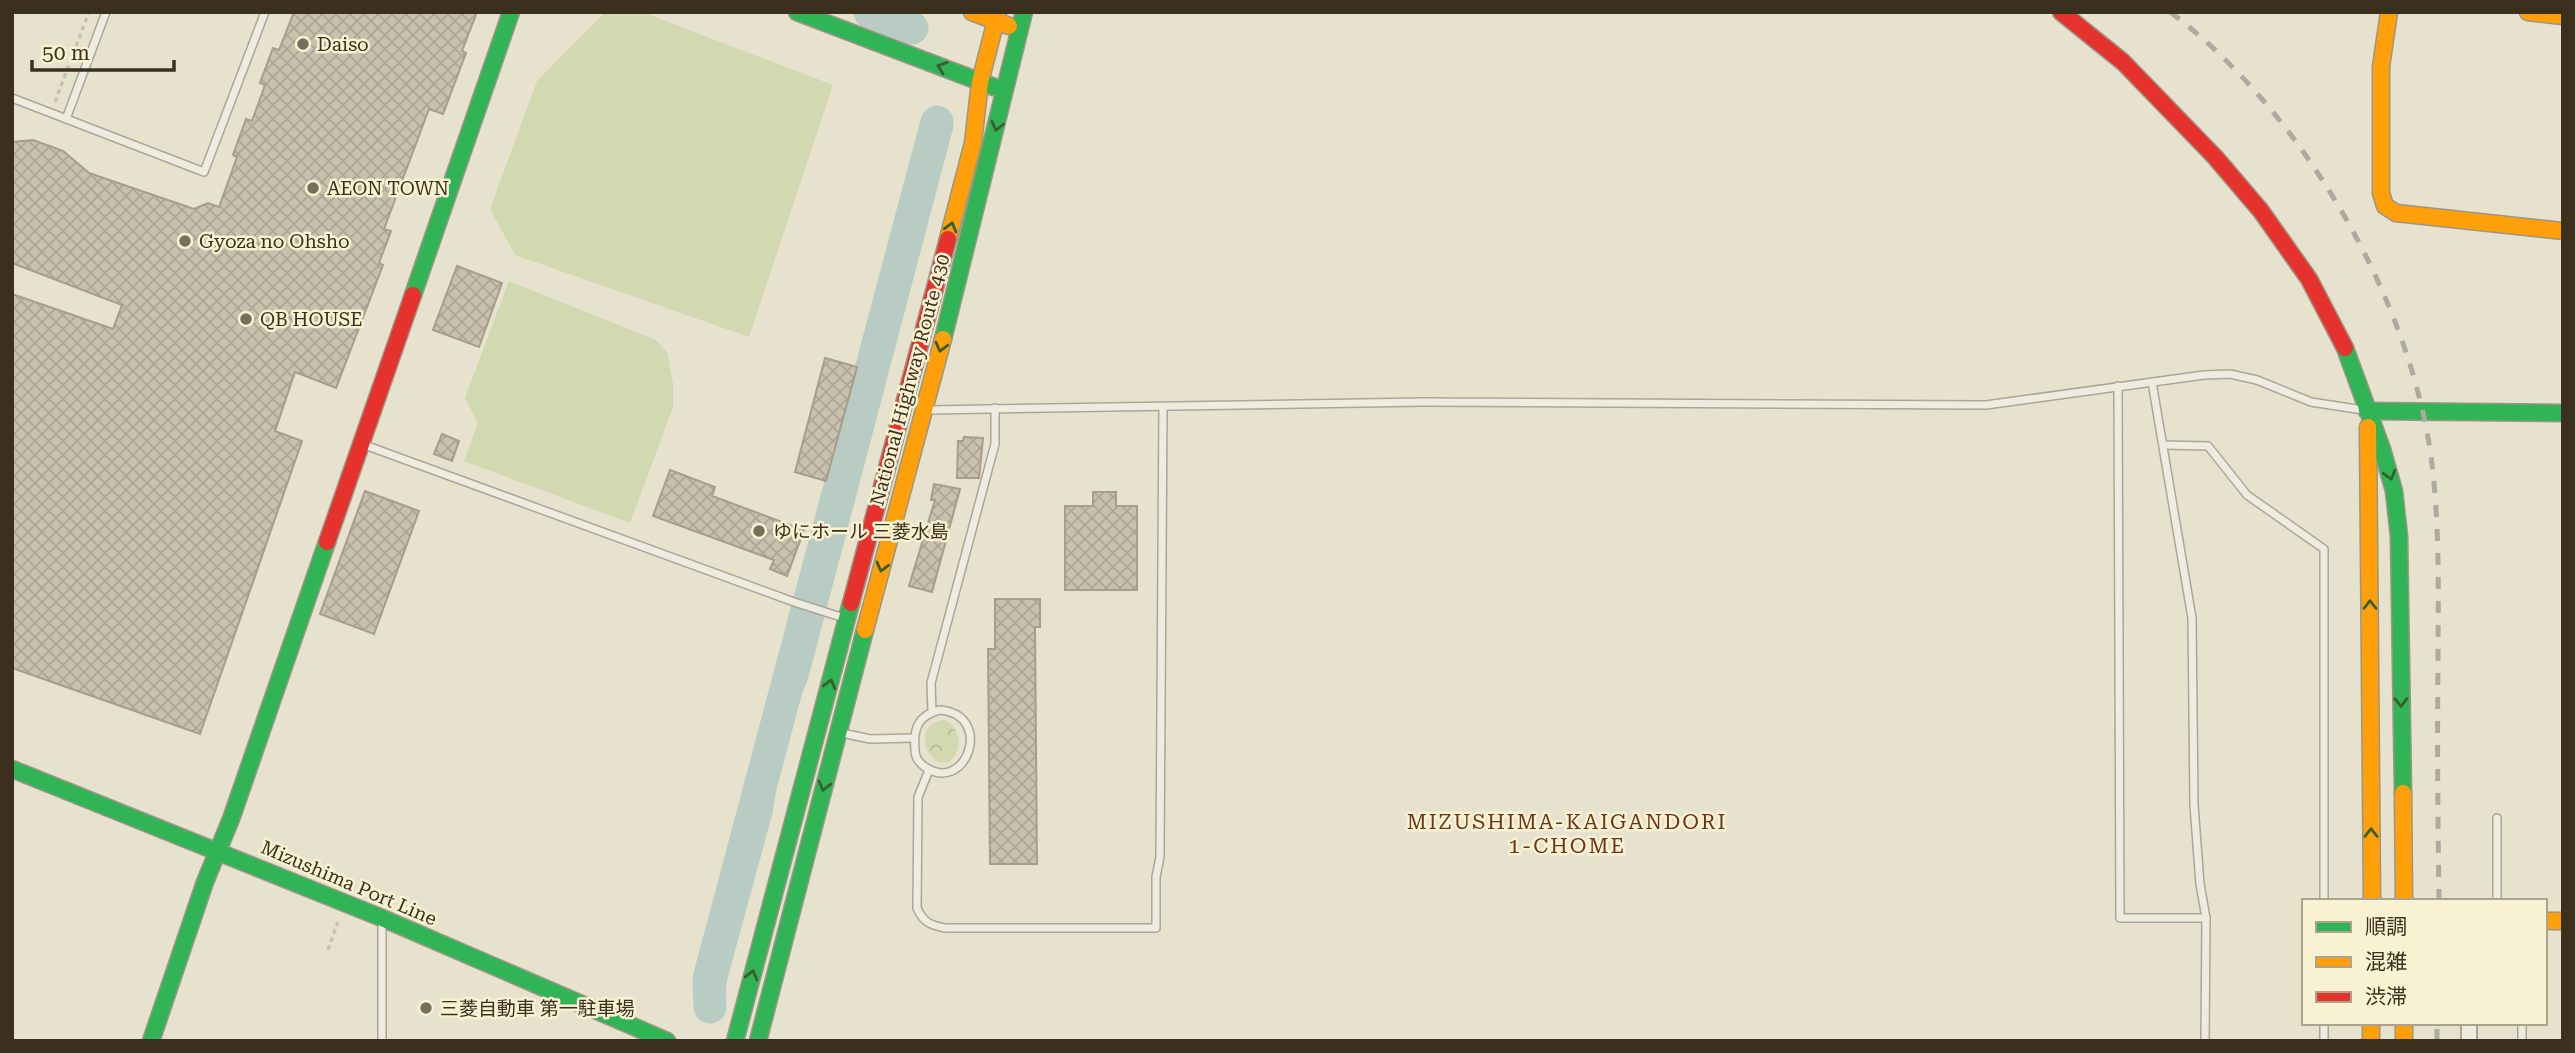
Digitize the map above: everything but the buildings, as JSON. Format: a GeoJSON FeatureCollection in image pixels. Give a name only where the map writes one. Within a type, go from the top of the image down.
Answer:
{"type":"FeatureCollection","features":[{"type":"Feature","properties":{"kind":"main road"},"geometry":{"type":"LineString","coordinates":[[151,1041],[511,12]]}},
{"type":"Feature","properties":{"kind":"main road"},"geometry":{"type":"LineString","coordinates":[[797,12],[1006,91]]}},
{"type":"Feature","properties":{"kind":"main road"},"geometry":{"type":"LineString","coordinates":[[972,12],[996,17],[1020,29]]}},
{"type":"Feature","properties":{"kind":"main road","name":"National Highway Route 430"},"geometry":{"type":"LineString","coordinates":[[758,1041],[925,410],[1024,12]]}},
{"type":"Feature","properties":{"kind":"main road"},"geometry":{"type":"LineString","coordinates":[[2061,12],[2123,62],[2215,157],[2261,211],[2309,279],[2347,351],[2394,491],[2399,536],[2404,899]]}},
{"type":"Feature","properties":{"kind":"main road"},"geometry":{"type":"LineString","coordinates":[[2389,12],[2382,67],[2381,192],[2385,206],[2396,214],[2563,231]]}},
{"type":"Feature","properties":{"kind":"main road"},"geometry":{"type":"LineString","coordinates":[[2528,12],[2563,16]]}},
{"type":"Feature","properties":{"kind":"main road","name":"National Highway Route 430"},"geometry":{"type":"LineString","coordinates":[[735,1041],[973,143],[980,82],[996,17]]}},
{"type":"Feature","properties":{"kind":"main road"},"geometry":{"type":"LineString","coordinates":[[2367,411],[2563,413]]}},
{"type":"Feature","properties":{"kind":"main road"},"geometry":{"type":"LineString","coordinates":[[2367,411],[2372,899]]}},
{"type":"Feature","properties":{"kind":"main road","name":"Mizushima Port Line"},"geometry":{"type":"LineString","coordinates":[[12,769],[382,918],[667,1041]]}},
{"type":"Feature","properties":{"kind":"lane"},"geometry":{"type":"LineString","coordinates":[[66,119],[106,12]]}},
{"type":"Feature","properties":{"kind":"lane"},"geometry":{"type":"LineString","coordinates":[[12,97],[204,172],[265,12]]}},
{"type":"Feature","properties":{"kind":"lane"},"geometry":{"type":"LineString","coordinates":[[905,404],[925,410],[1423,402],[1986,405],[2204,374],[2230,374],[2257,380],[2311,402],[2367,411]]}},
{"type":"Feature","properties":{"kind":"lane"},"geometry":{"type":"LineString","coordinates":[[2152,382],[2192,618],[2194,804],[2200,884],[2206,918],[2205,1041]]}},
{"type":"Feature","properties":{"kind":"lane"},"geometry":{"type":"LineString","coordinates":[[2118,387],[2120,918],[2206,918]]}},
{"type":"Feature","properties":{"kind":"lane"},"geometry":{"type":"LineString","coordinates":[[929,770],[918,797],[916,908],[922,919],[931,926],[1156,928],[1156,877],[1160,857],[1163,406]]}},
{"type":"Feature","properties":{"kind":"lane"},"geometry":{"type":"LineString","coordinates":[[932,712],[931,682],[995,444],[995,408]]}},
{"type":"Feature","properties":{"kind":"lane"},"geometry":{"type":"LineString","coordinates":[[361,443],[802,604],[867,623]]}},
{"type":"Feature","properties":{"kind":"lane"},"geometry":{"type":"LineString","coordinates":[[2164,445],[2208,446],[2247,495],[2325,549],[2324,899]]}},
{"type":"Feature","properties":{"kind":"lane"},"geometry":{"type":"LineString","coordinates":[[949,711],[957,715],[969,729],[969,753],[957,768],[948,772],[929,770],[920,764],[915,755],[914,738],[918,723],[932,712],[949,711]]}},
{"type":"Feature","properties":{"kind":"lane"},"geometry":{"type":"LineString","coordinates":[[819,728],[870,739],[914,738]]}},
{"type":"Feature","properties":{"kind":"lane"},"geometry":{"type":"LineString","coordinates":[[2497,818],[2497,899]]}},
{"type":"Feature","properties":{"kind":"lane"},"geometry":{"type":"LineString","coordinates":[[382,918],[382,1041]]}},
{"type":"Feature","properties":{"kind":"path"},"geometry":{"type":"LineString","coordinates":[[51,113],[89,12]]}},
{"type":"Feature","properties":{"kind":"path"},"geometry":{"type":"LineString","coordinates":[[328,950],[339,920]]}},
{"type":"Feature","properties":{"kind":"green space"},"geometry":{"type":"Polygon","coordinates":[[[605,12],[642,12],[833,85],[749,337],[515,255],[490,209],[537,81],[605,12]]]}},
{"type":"Feature","properties":{"kind":"green space"},"geometry":{"type":"Polygon","coordinates":[[[509,281],[656,340],[667,352],[673,383],[673,407],[630,523],[464,461],[478,423],[465,398],[509,281]]]}},
{"type":"Feature","properties":{"kind":"green space"},"geometry":{"type":"Polygon","coordinates":[[[945,720],[956,731],[959,741],[957,752],[946,763],[932,757],[925,739],[927,730],[933,723],[945,720]]]}},
{"type":"Feature","properties":{"kind":"waterway"},"geometry":{"type":"LineString","coordinates":[[870,12],[912,28]]}},
{"type":"Feature","properties":{"kind":"waterway"},"geometry":{"type":"LineString","coordinates":[[898,12],[916,19]]}},
{"type":"Feature","properties":{"kind":"waterway"},"geometry":{"type":"LineString","coordinates":[[710,1007],[709,979],[937,122]]}},
{"type":"Feature","properties":{"kind":"waterway"},"geometry":{"type":"LineString","coordinates":[[723,1003],[724,982],[770,813],[783,744],[806,677],[951,126]]}},
{"type":"Feature","properties":{"kind":"railway"},"geometry":{"type":"LineString","coordinates":[[2170,12],[2219,54],[2265,103],[2308,158],[2345,218],[2378,281],[2404,345],[2422,410],[2433,473],[2437,522],[2439,899]]}},
{"type":"Feature","properties":{"kind":"railway"},"geometry":{"type":"LineString","coordinates":[[2437,1025],[2437,1041]]}},
{"type":"Feature","properties":{"kind":"traffic: fast"},"geometry":{"type":"LineString","coordinates":[[413,295],[511,12]]}},
{"type":"Feature","properties":{"kind":"traffic: fast"},"geometry":{"type":"LineString","coordinates":[[797,12],[994,87]]}},
{"type":"Feature","properties":{"kind":"traffic: fast"},"geometry":{"type":"LineString","coordinates":[[943,339],[1024,12]]}},
{"type":"Feature","properties":{"kind":"traffic: fast"},"geometry":{"type":"LineString","coordinates":[[2345,348],[2382,449],[2394,491],[2399,536],[2403,793]]}},
{"type":"Feature","properties":{"kind":"traffic: fast"},"geometry":{"type":"LineString","coordinates":[[2367,411],[2563,413]]}},
{"type":"Feature","properties":{"kind":"traffic: fast"},"geometry":{"type":"LineString","coordinates":[[151,1041],[327,542]]}},
{"type":"Feature","properties":{"kind":"traffic: fast"},"geometry":{"type":"LineString","coordinates":[[735,1041],[851,603]]}},
{"type":"Feature","properties":{"kind":"traffic: fast"},"geometry":{"type":"LineString","coordinates":[[758,1041],[865,630]]}},
{"type":"Feature","properties":{"kind":"traffic: fast"},"geometry":{"type":"LineString","coordinates":[[12,769],[382,918],[667,1041]]}},
{"type":"Feature","properties":{"kind":"traffic: slow"},"geometry":{"type":"LineString","coordinates":[[972,12],[1009,26]]}},
{"type":"Feature","properties":{"kind":"traffic: slow"},"geometry":{"type":"LineString","coordinates":[[948,239],[973,143],[980,82],[998,12]]}},
{"type":"Feature","properties":{"kind":"traffic: slow"},"geometry":{"type":"LineString","coordinates":[[2389,12],[2381,67],[2381,193],[2385,206],[2396,213],[2563,231]]}},
{"type":"Feature","properties":{"kind":"traffic: slow"},"geometry":{"type":"LineString","coordinates":[[2528,12],[2563,16]]}},
{"type":"Feature","properties":{"kind":"traffic: slow"},"geometry":{"type":"LineString","coordinates":[[865,630],[943,339]]}},
{"type":"Feature","properties":{"kind":"traffic: slow"},"geometry":{"type":"LineString","coordinates":[[2368,427],[2372,899]]}},
{"type":"Feature","properties":{"kind":"traffic: slow"},"geometry":{"type":"LineString","coordinates":[[2403,793],[2404,899]]}},
{"type":"Feature","properties":{"kind":"traffic: slow"},"geometry":{"type":"LineString","coordinates":[[2547,921],[2563,921]]}},
{"type":"Feature","properties":{"kind":"traffic: slow"},"geometry":{"type":"LineString","coordinates":[[2371,1025],[2371,1041]]}},
{"type":"Feature","properties":{"kind":"traffic: slow"},"geometry":{"type":"LineString","coordinates":[[2404,1025],[2404,1041]]}},
{"type":"Feature","properties":{"kind":"traffic: jam"},"geometry":{"type":"LineString","coordinates":[[2061,12],[2123,62],[2215,157],[2261,211],[2309,279],[2345,348]]}},
{"type":"Feature","properties":{"kind":"traffic: jam"},"geometry":{"type":"LineString","coordinates":[[851,603],[948,239]]}},
{"type":"Feature","properties":{"kind":"traffic: jam"},"geometry":{"type":"LineString","coordinates":[[327,542],[413,295]]}},
{"type":"Feature","properties":{"kind":"place","name":"Daiso"},"geometry":{"type":"Point","coordinates":[303,44]}},
{"type":"Feature","properties":{"kind":"place","name":"AEON TOWN"},"geometry":{"type":"Point","coordinates":[313,188]}},
{"type":"Feature","properties":{"kind":"place","name":"Gyoza no Ohsho"},"geometry":{"type":"Point","coordinates":[185,241]}},
{"type":"Feature","properties":{"kind":"place","name":"QB HOUSE"},"geometry":{"type":"Point","coordinates":[246,319]}},
{"type":"Feature","properties":{"kind":"place","name":"ゆにホール 三菱水島"},"geometry":{"type":"Point","coordinates":[759,531]}},
{"type":"Feature","properties":{"kind":"place","name":"三菱自動車 第一駐車場"},"geometry":{"type":"Point","coordinates":[426,1008]}},
{"type":"Feature","properties":{"kind":"district","name":"MIZUSHIMA-KAIGANDORI 1-CHOME"},"geometry":{"type":"Point","coordinates":[1567,834]}}]}
